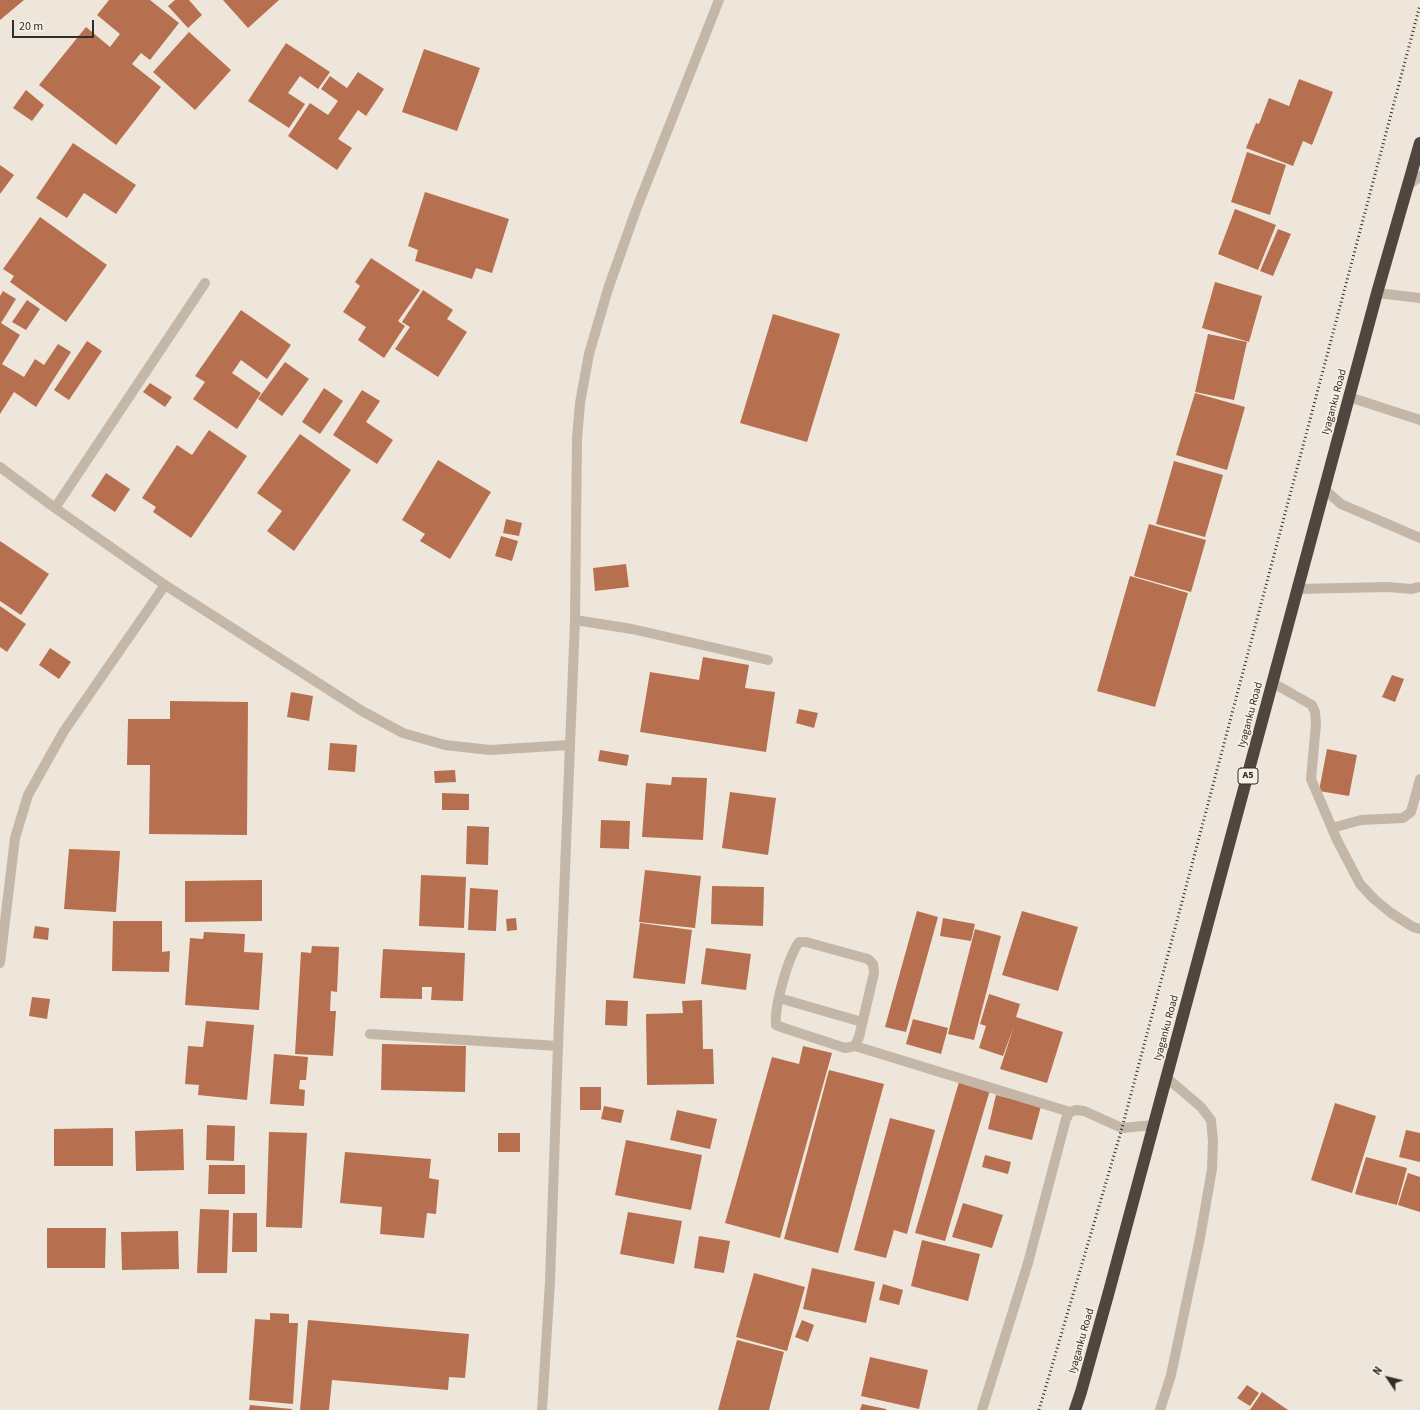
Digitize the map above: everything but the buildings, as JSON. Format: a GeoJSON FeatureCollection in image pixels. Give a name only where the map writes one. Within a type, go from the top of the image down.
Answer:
{"type":"FeatureCollection","features":[{"type":"Feature","properties":{"kind":"highway","name":"Iyaganku Road"},"geometry":{"type":"LineString","coordinates":[[1075,1410],[1167,1078],[1377,293],[1420,143]]}},
{"type":"Feature","properties":{"kind":"street"},"geometry":{"type":"LineString","coordinates":[[542,1410],[550,1281],[569,745],[575,620],[577,439],[580,403],[589,354],[608,288],[636,210],[719,0]]}},
{"type":"Feature","properties":{"kind":"street"},"geometry":{"type":"LineString","coordinates":[[1409,185],[1420,176]]}},
{"type":"Feature","properties":{"kind":"street"},"geometry":{"type":"LineString","coordinates":[[55,508],[205,283]]}},
{"type":"Feature","properties":{"kind":"street"},"geometry":{"type":"LineString","coordinates":[[1377,293],[1420,298]]}},
{"type":"Feature","properties":{"kind":"street"},"geometry":{"type":"LineString","coordinates":[[1350,397],[1420,420]]}},
{"type":"Feature","properties":{"kind":"street"},"geometry":{"type":"LineString","coordinates":[[0,467],[55,508],[165,585],[362,711],[403,733],[445,745],[490,750],[569,745]]}},
{"type":"Feature","properties":{"kind":"street"},"geometry":{"type":"LineString","coordinates":[[1325,490],[1341,504],[1420,538]]}},
{"type":"Feature","properties":{"kind":"street"},"geometry":{"type":"LineString","coordinates":[[0,963],[15,838],[28,795],[64,731],[165,585]]}},
{"type":"Feature","properties":{"kind":"street"},"geometry":{"type":"LineString","coordinates":[[1298,589],[1420,587]]}},
{"type":"Feature","properties":{"kind":"street"},"geometry":{"type":"LineString","coordinates":[[575,620],[632,629],[768,660]]}},
{"type":"Feature","properties":{"kind":"street"},"geometry":{"type":"LineString","coordinates":[[1273,684],[1312,705],[1315,712],[1316,724],[1311,779],[1332,828],[1360,884],[1374,899],[1391,913],[1413,927],[1420,929]]}},
{"type":"Feature","properties":{"kind":"street"},"geometry":{"type":"LineString","coordinates":[[1332,828],[1361,820],[1403,818],[1411,812],[1420,779]]}},
{"type":"Feature","properties":{"kind":"street"},"geometry":{"type":"LineString","coordinates":[[855,1046],[859,1037],[874,973],[874,964],[868,959],[806,942],[799,942],[793,951],[779,998],[775,1017],[776,1025],[845,1048],[855,1046],[1070,1112],[1076,1110],[1084,1111],[1122,1128],[1154,1126]]}},
{"type":"Feature","properties":{"kind":"street"},"geometry":{"type":"LineString","coordinates":[[779,998],[862,1022]]}},
{"type":"Feature","properties":{"kind":"street"},"geometry":{"type":"LineString","coordinates":[[370,1034],[558,1046]]}},
{"type":"Feature","properties":{"kind":"street"},"geometry":{"type":"LineString","coordinates":[[1160,1410],[1171,1374],[1200,1238],[1212,1169],[1213,1141],[1211,1120],[1201,1107],[1167,1078]]}},
{"type":"Feature","properties":{"kind":"street"},"geometry":{"type":"LineString","coordinates":[[982,1410],[1028,1263],[1066,1119],[1070,1112]]}},
{"type":"Feature","properties":{"kind":"railway"},"geometry":{"type":"LineString","coordinates":[[1039,1410],[1122,1128],[1420,5]]}}]}
